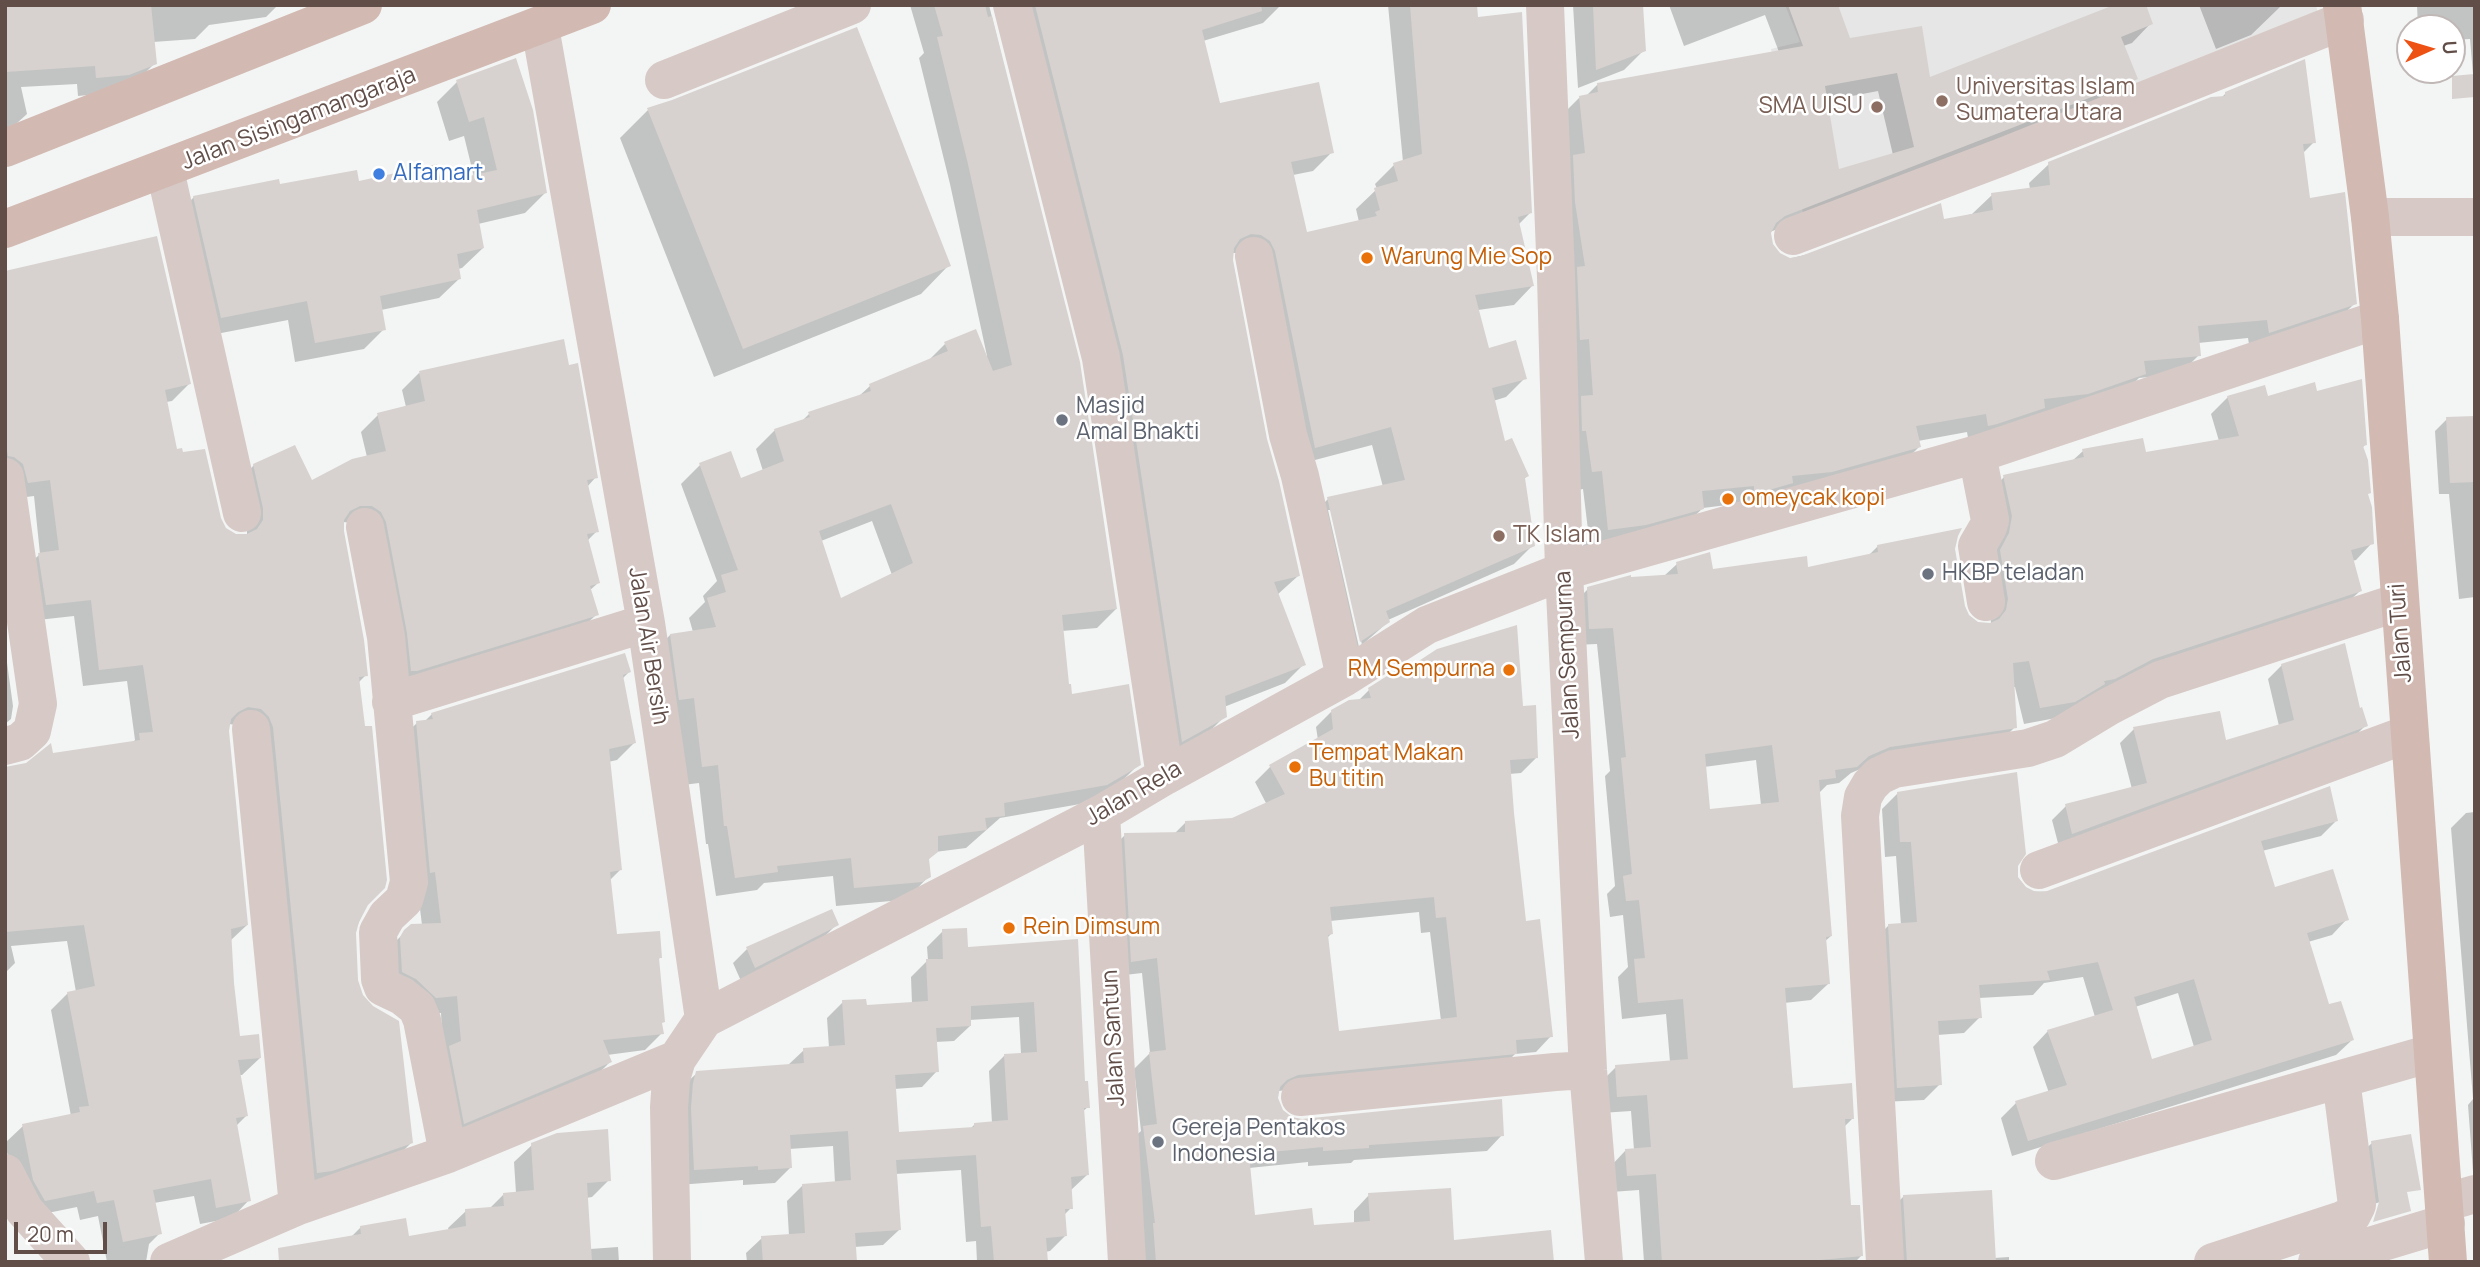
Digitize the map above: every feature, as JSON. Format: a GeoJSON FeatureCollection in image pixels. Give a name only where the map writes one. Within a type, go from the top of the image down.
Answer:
{"type":"FeatureCollection","features":[{"type":"Feature","properties":{"kind":"main road","name":"Jalan Sisingamangaraja"},"geometry":{"type":"LineString","coordinates":[[5,229],[592,5]]}},
{"type":"Feature","properties":{"kind":"main road"},"geometry":{"type":"LineString","coordinates":[[5,148],[346,9]]}},
{"type":"Feature","properties":{"kind":"main road","name":"Jalan Turi"},"geometry":{"type":"LineString","coordinates":[[2343,13],[2370,218],[2380,319],[2432,1053],[2455,1207],[2448,1262]]}},
{"type":"Feature","properties":{"kind":"street"},"geometry":{"type":"LineString","coordinates":[[664,79],[852,5]]}},
{"type":"Feature","properties":{"kind":"street"},"geometry":{"type":"LineString","coordinates":[[1012,5],[1101,358],[1165,776]]}},
{"type":"Feature","properties":{"kind":"street","name":"Jalan Sempurna"},"geometry":{"type":"LineString","coordinates":[[1545,5],[1564,571],[1588,1070],[1604,1262]]}},
{"type":"Feature","properties":{"kind":"street"},"geometry":{"type":"LineString","coordinates":[[1793,236],[2002,157],[2343,13]]}},
{"type":"Feature","properties":{"kind":"street","name":"Jalan Air Bersih"},"geometry":{"type":"LineString","coordinates":[[540,27],[646,623],[704,1019]]}},
{"type":"Feature","properties":{"kind":"street"},"geometry":{"type":"LineString","coordinates":[[165,170],[242,513]]}},
{"type":"Feature","properties":{"kind":"street"},"geometry":{"type":"LineString","coordinates":[[2370,218],[2475,216]]}},
{"type":"Feature","properties":{"kind":"street"},"geometry":{"type":"LineString","coordinates":[[1254,256],[1288,435],[1300,476],[1345,677]]}},
{"type":"Feature","properties":{"kind":"street","name":"Jalan Rela"},"geometry":{"type":"LineString","coordinates":[[704,1019],[1101,814],[1345,677],[1427,625],[1564,571],[1977,454],[2380,319]]}},
{"type":"Feature","properties":{"kind":"street"},"geometry":{"type":"LineString","coordinates":[[1977,454],[1990,520],[1989,527],[1977,545],[1986,602]]}},
{"type":"Feature","properties":{"kind":"street"},"geometry":{"type":"LineString","coordinates":[[5,477],[37,704],[36,721],[32,731],[20,742],[5,746]]}},
{"type":"Feature","properties":{"kind":"street"},"geometry":{"type":"LineString","coordinates":[[365,527],[386,637],[409,882],[404,900],[387,916],[378,932],[380,979],[383,987],[402,996],[417,1008],[422,1020],[448,1154]]}},
{"type":"Feature","properties":{"kind":"street"},"geometry":{"type":"LineString","coordinates":[[1885,1262],[1860,816],[1863,797],[1870,785],[1879,776],[1894,769],[2028,748],[2055,739],[2108,706],[2160,680],[2399,602]]}},
{"type":"Feature","properties":{"kind":"street"},"geometry":{"type":"LineString","coordinates":[[391,702],[646,623]]}},
{"type":"Feature","properties":{"kind":"street"},"geometry":{"type":"LineString","coordinates":[[251,729],[298,1206]]}},
{"type":"Feature","properties":{"kind":"street"},"geometry":{"type":"LineString","coordinates":[[2039,870],[2408,733]]}},
{"type":"Feature","properties":{"kind":"street","name":"Jalan Santun"},"geometry":{"type":"LineString","coordinates":[[1101,814],[1127,1262]]}},
{"type":"Feature","properties":{"kind":"street"},"geometry":{"type":"LineString","coordinates":[[672,1262],[669,1107],[671,1079],[677,1059],[704,1019]]}},
{"type":"Feature","properties":{"kind":"street"},"geometry":{"type":"LineString","coordinates":[[2054,1161],[2432,1053]]}},
{"type":"Feature","properties":{"kind":"street"},"geometry":{"type":"LineString","coordinates":[[175,1261],[298,1206],[448,1154],[677,1059]]}},
{"type":"Feature","properties":{"kind":"street"},"geometry":{"type":"LineString","coordinates":[[1300,1097],[1588,1070]]}},
{"type":"Feature","properties":{"kind":"street"},"geometry":{"type":"LineString","coordinates":[[2213,1262],[2352,1215],[2357,1205],[2341,1079]]}},
{"type":"Feature","properties":{"kind":"street"},"geometry":{"type":"LineString","coordinates":[[5,1173],[24,1210],[71,1262]]}},
{"type":"Feature","properties":{"kind":"street"},"geometry":{"type":"LineString","coordinates":[[2317,1262],[2455,1207]]}},
{"type":"Feature","properties":{"kind":"shaded area","name":"Universitas Islam Sumatera Utara"},"geometry":{"type":"Polygon","coordinates":[[[1785,5],[2316,5],[2319,19],[1803,213],[1771,49],[1800,42],[1785,5]]]}},
{"type":"Feature","properties":{"kind":"building"},"geometry":{"type":"Polygon","coordinates":[[[5,5],[151,5],[157,64],[129,75],[96,78],[95,66],[5,72],[5,5]]]}},
{"type":"Feature","properties":{"kind":"building"},"geometry":{"type":"Polygon","coordinates":[[[934,5],[985,5],[988,17],[992,16],[1080,362],[1117,609],[1062,615],[1069,684],[1072,694],[1129,684],[1141,765],[1107,785],[1004,803],[1005,816],[985,818],[987,830],[938,836],[938,852],[929,859],[931,877],[922,882],[854,888],[851,858],[777,866],[778,872],[735,878],[727,826],[724,826],[718,765],[702,767],[694,698],[679,700],[670,634],[716,627],[707,598],[726,592],[721,575],[738,570],[699,463],[731,451],[741,478],[784,461],[774,429],[810,417],[808,412],[871,391],[869,384],[948,351],[944,342],[976,329],[993,371],[1012,365],[937,37],[943,36],[934,5]],[[891,504],[819,531],[841,598],[913,563],[891,504]]]}},
{"type":"Feature","properties":{"kind":"building"},"geometry":{"type":"Polygon","coordinates":[[[1035,5],[1261,5],[1262,11],[1202,30],[1220,103],[1319,82],[1334,153],[1291,162],[1307,232],[1377,216],[1375,212],[1380,210],[1374,188],[1398,181],[1393,163],[1422,154],[1410,5],[1477,5],[1478,17],[1522,12],[1532,213],[1518,217],[1534,286],[1475,295],[1489,348],[1516,340],[1527,379],[1492,388],[1505,441],[1512,438],[1529,476],[1525,478],[1535,546],[1386,611],[1390,622],[1360,642],[1327,497],[1405,480],[1391,427],[1315,448],[1275,251],[1270,241],[1261,235],[1251,234],[1240,239],[1234,248],[1233,260],[1267,439],[1300,576],[1274,582],[1306,665],[1225,696],[1227,717],[1182,742],[1123,355],[1035,5]]]}},
{"type":"Feature","properties":{"kind":"building"},"geometry":{"type":"Polygon","coordinates":[[[1593,5],[1643,5],[1646,51],[1596,70],[1593,5]]]}},
{"type":"Feature","properties":{"kind":"building"},"geometry":{"type":"Polygon","coordinates":[[[1788,5],[1838,5],[1850,38],[1922,26],[1930,77],[2114,5],[2146,5],[2153,24],[2121,37],[2138,79],[1785,216],[1776,223],[1771,233],[1773,244],[1780,253],[1790,258],[1941,203],[1944,219],[1993,210],[1991,193],[2050,185],[2048,162],[2211,97],[2225,96],[2225,92],[2305,59],[2316,143],[2303,144],[2310,198],[2345,192],[2357,304],[2269,333],[2267,320],[2198,326],[2201,356],[2144,361],[2146,374],[2088,394],[2044,399],[2045,408],[1997,424],[1988,426],[1986,414],[1916,426],[1921,447],[1832,472],[1792,476],[1793,483],[1769,490],[1754,492],[1754,486],[1702,491],[1704,509],[1646,525],[1608,530],[1602,471],[1592,472],[1586,431],[1582,431],[1581,396],[1593,395],[1589,339],[1580,340],[1577,267],[1585,266],[1575,202],[1573,155],[1585,153],[1579,96],[1598,92],[1597,83],[1803,46],[1788,5]],[[1897,73],[1825,86],[1839,169],[1914,147],[1897,73]]]}},
{"type":"Feature","properties":{"kind":"building"},"geometry":{"type":"Polygon","coordinates":[[[857,27],[951,266],[743,349],[647,108],[857,27]]]}},
{"type":"Feature","properties":{"kind":"building"},"geometry":{"type":"Polygon","coordinates":[[[516,58],[533,110],[547,193],[477,210],[484,248],[457,254],[461,279],[380,296],[386,330],[315,343],[307,301],[221,318],[193,196],[279,179],[280,184],[357,170],[359,181],[437,164],[441,182],[497,170],[484,117],[469,122],[456,80],[516,58]]]}},
{"type":"Feature","properties":{"kind":"building"},"geometry":{"type":"Polygon","coordinates":[[[2474,74],[2475,97],[2452,99],[2452,84],[2466,84],[2466,75],[2474,74]]]}},
{"type":"Feature","properties":{"kind":"building"},"geometry":{"type":"Polygon","coordinates":[[[157,236],[191,384],[165,390],[177,449],[182,448],[183,452],[205,449],[221,518],[226,528],[236,534],[247,534],[257,529],[263,520],[263,508],[253,464],[295,445],[312,480],[352,459],[386,451],[377,413],[425,401],[419,371],[564,339],[569,365],[578,363],[598,478],[587,480],[599,532],[587,534],[600,583],[590,586],[599,615],[411,671],[407,633],[386,522],[381,512],[372,506],[360,506],[350,511],[344,520],[344,531],[364,640],[368,676],[359,677],[365,726],[372,726],[387,880],[385,888],[368,905],[359,922],[356,933],[358,980],[363,995],[373,1006],[399,1021],[413,1143],[332,1171],[317,1173],[273,727],[269,717],[261,709],[248,707],[231,719],[229,731],[248,925],[231,929],[234,983],[240,1036],[259,1034],[261,1058],[238,1060],[248,1116],[236,1118],[251,1201],[216,1208],[211,1179],[153,1190],[162,1234],[123,1242],[114,1200],[97,1203],[94,1191],[45,1201],[33,1180],[22,1124],[80,1112],[79,1107],[89,1106],[67,992],[95,986],[84,925],[5,932],[5,767],[26,763],[51,743],[53,753],[140,740],[139,733],[153,732],[143,665],[99,670],[91,600],[46,605],[38,553],[59,550],[50,480],[28,483],[23,464],[8,456],[5,438],[5,271],[157,236]]]}},
{"type":"Feature","properties":{"kind":"building"},"geometry":{"type":"Polygon","coordinates":[[[2362,379],[2367,445],[2363,446],[2368,460],[2371,493],[2368,494],[2372,507],[2374,544],[2351,550],[2362,591],[2153,659],[2115,679],[2104,681],[2105,684],[2075,702],[2040,708],[2029,661],[2013,663],[2017,728],[1890,747],[1869,756],[1857,767],[1835,770],[1836,778],[1819,780],[1832,936],[1826,937],[1830,984],[1785,988],[1793,1088],[1852,1083],[1854,1119],[1845,1119],[1851,1205],[1860,1205],[1863,1256],[1798,1262],[1662,1262],[1656,1174],[1627,1176],[1625,1149],[1651,1147],[1647,1095],[1617,1097],[1615,1065],[1688,1059],[1683,999],[1638,1003],[1634,959],[1645,958],[1639,900],[1626,901],[1623,876],[1632,874],[1621,758],[1626,757],[1613,628],[1589,629],[1587,587],[1631,575],[1678,574],[1676,562],[1710,552],[1713,569],[1807,556],[1808,567],[1878,552],[1877,545],[1962,528],[1955,549],[1965,606],[1969,615],[1978,622],[1990,623],[1999,619],[2006,610],[2008,599],[2000,550],[2009,533],[2012,516],[2003,475],[2084,457],[2082,449],[2143,438],[2146,452],[2239,436],[2227,396],[2265,385],[2268,396],[2315,382],[2317,391],[2362,379]],[[1772,745],[1705,754],[1710,809],[1779,802],[1772,745]]]}},
{"type":"Feature","properties":{"kind":"building"},"geometry":{"type":"Polygon","coordinates":[[[2475,416],[2475,482],[2450,483],[2446,417],[2475,416]]]}},
{"type":"Feature","properties":{"kind":"building"},"geometry":{"type":"Polygon","coordinates":[[[1517,625],[1523,706],[1536,705],[1538,758],[1510,760],[1514,813],[1526,921],[1540,919],[1553,1037],[1516,1040],[1517,1054],[1298,1075],[1287,1080],[1280,1087],[1278,1098],[1283,1110],[1292,1117],[1302,1119],[1502,1099],[1504,1136],[1369,1145],[1369,1148],[1323,1151],[1323,1147],[1249,1154],[1255,1215],[1312,1208],[1314,1225],[1370,1221],[1368,1193],[1451,1188],[1454,1240],[1551,1230],[1554,1262],[1156,1262],[1155,1223],[1143,1126],[1157,1124],[1149,1052],[1166,1050],[1157,958],[1131,962],[1124,833],[1185,832],[1185,821],[1232,818],[1285,794],[1269,765],[1333,729],[1331,710],[1349,700],[1371,698],[1368,688],[1406,664],[1408,668],[1437,649],[1517,625]],[[1434,897],[1330,907],[1333,934],[1328,935],[1339,1031],[1457,1017],[1446,917],[1436,918],[1434,897]]]}},
{"type":"Feature","properties":{"kind":"building"},"geometry":{"type":"Polygon","coordinates":[[[2345,643],[2360,708],[2362,707],[2368,726],[2072,834],[2065,804],[2147,783],[2133,727],[2220,711],[2226,740],[2294,720],[2281,664],[2345,643]]]}},
{"type":"Feature","properties":{"kind":"building"},"geometry":{"type":"Polygon","coordinates":[[[625,653],[631,672],[623,675],[636,743],[609,749],[622,870],[610,872],[617,934],[660,931],[664,1034],[603,1040],[612,1062],[464,1124],[449,1046],[461,1041],[457,996],[436,998],[416,979],[402,972],[400,937],[404,930],[411,924],[441,923],[435,872],[430,873],[416,721],[433,719],[431,713],[625,653]]]}},
{"type":"Feature","properties":{"kind":"building"},"geometry":{"type":"Polygon","coordinates":[[[2017,772],[2026,854],[2018,866],[2018,877],[2026,887],[2036,892],[2047,891],[2330,786],[2338,821],[2261,841],[2275,887],[2333,869],[2349,920],[2307,933],[2329,1004],[2341,1001],[2354,1040],[2028,1141],[2015,1101],[2067,1085],[2047,1030],[2113,1010],[2098,962],[2047,971],[2050,980],[1979,985],[1982,1018],[1938,1021],[1942,1085],[1897,1088],[1888,924],[1917,922],[1911,842],[1900,842],[1897,792],[2017,772]],[[2194,979],[2134,997],[2152,1059],[2212,1040],[2194,979]]]}},
{"type":"Feature","properties":{"kind":"building"},"geometry":{"type":"Polygon","coordinates":[[[832,909],[839,925],[755,968],[746,947],[832,909]]]}},
{"type":"Feature","properties":{"kind":"building"},"geometry":{"type":"Polygon","coordinates":[[[967,928],[968,947],[1078,939],[1085,1081],[1088,1081],[1090,1108],[1084,1108],[1089,1175],[1071,1177],[1073,1209],[1065,1209],[1067,1236],[1046,1238],[1048,1262],[994,1262],[991,1226],[981,1227],[976,1155],[896,1160],[901,1230],[855,1233],[857,1262],[763,1262],[761,1236],[805,1233],[802,1184],[851,1180],[848,1131],[790,1135],[792,1168],[758,1170],[758,1166],[694,1170],[691,1108],[696,1071],[804,1063],[803,1048],[845,1045],[842,1000],[866,999],[867,1005],[928,1001],[926,959],[943,959],[942,929],[967,928]],[[1034,1002],[971,1006],[971,1026],[936,1028],[939,1072],[895,1075],[899,1132],[974,1127],[974,1123],[1008,1120],[1004,1054],[1037,1052],[1034,1002]]]}},
{"type":"Feature","properties":{"kind":"building"},"geometry":{"type":"Polygon","coordinates":[[[608,1129],[611,1181],[587,1183],[592,1262],[279,1262],[278,1248],[361,1234],[360,1226],[406,1218],[409,1236],[466,1226],[465,1209],[504,1206],[503,1193],[534,1190],[531,1143],[557,1133],[608,1129]]]}},
{"type":"Feature","properties":{"kind":"building"},"geometry":{"type":"Polygon","coordinates":[[[2411,1134],[2421,1190],[2407,1192],[2411,1211],[2373,1222],[2379,1202],[2371,1141],[2411,1134]]]}},
{"type":"Feature","properties":{"kind":"building"},"geometry":{"type":"Polygon","coordinates":[[[1992,1190],[1996,1262],[1907,1262],[1903,1195],[1992,1190]]]}},
{"type":"Feature","properties":{"kind":"place","name":"Universitas Islam Sumatera Utara"},"geometry":{"type":"Point","coordinates":[1942,101]}},
{"type":"Feature","properties":{"kind":"place","name":"SMA UISU"},"geometry":{"type":"Point","coordinates":[1877,107]}},
{"type":"Feature","properties":{"kind":"place","name":"Alfamart"},"geometry":{"type":"Point","coordinates":[379,174]}},
{"type":"Feature","properties":{"kind":"place","name":"Warung Mie Sop"},"geometry":{"type":"Point","coordinates":[1367,258]}},
{"type":"Feature","properties":{"kind":"place","name":"Masjid Amal Bhakti"},"geometry":{"type":"Point","coordinates":[1062,420]}},
{"type":"Feature","properties":{"kind":"place","name":"omeycak kopi"},"geometry":{"type":"Point","coordinates":[1728,499]}},
{"type":"Feature","properties":{"kind":"place","name":"TK Islam"},"geometry":{"type":"Point","coordinates":[1499,536]}},
{"type":"Feature","properties":{"kind":"place","name":"HKBP teladan"},"geometry":{"type":"Point","coordinates":[1928,574]}},
{"type":"Feature","properties":{"kind":"place","name":"RM Sempurna"},"geometry":{"type":"Point","coordinates":[1509,670]}},
{"type":"Feature","properties":{"kind":"place","name":"Tempat Makan Bu titin"},"geometry":{"type":"Point","coordinates":[1295,767]}},
{"type":"Feature","properties":{"kind":"place","name":"Rein Dimsum"},"geometry":{"type":"Point","coordinates":[1009,928]}},
{"type":"Feature","properties":{"kind":"place","name":"Gereja Pentakos Indonesia"},"geometry":{"type":"Point","coordinates":[1158,1142]}}]}
